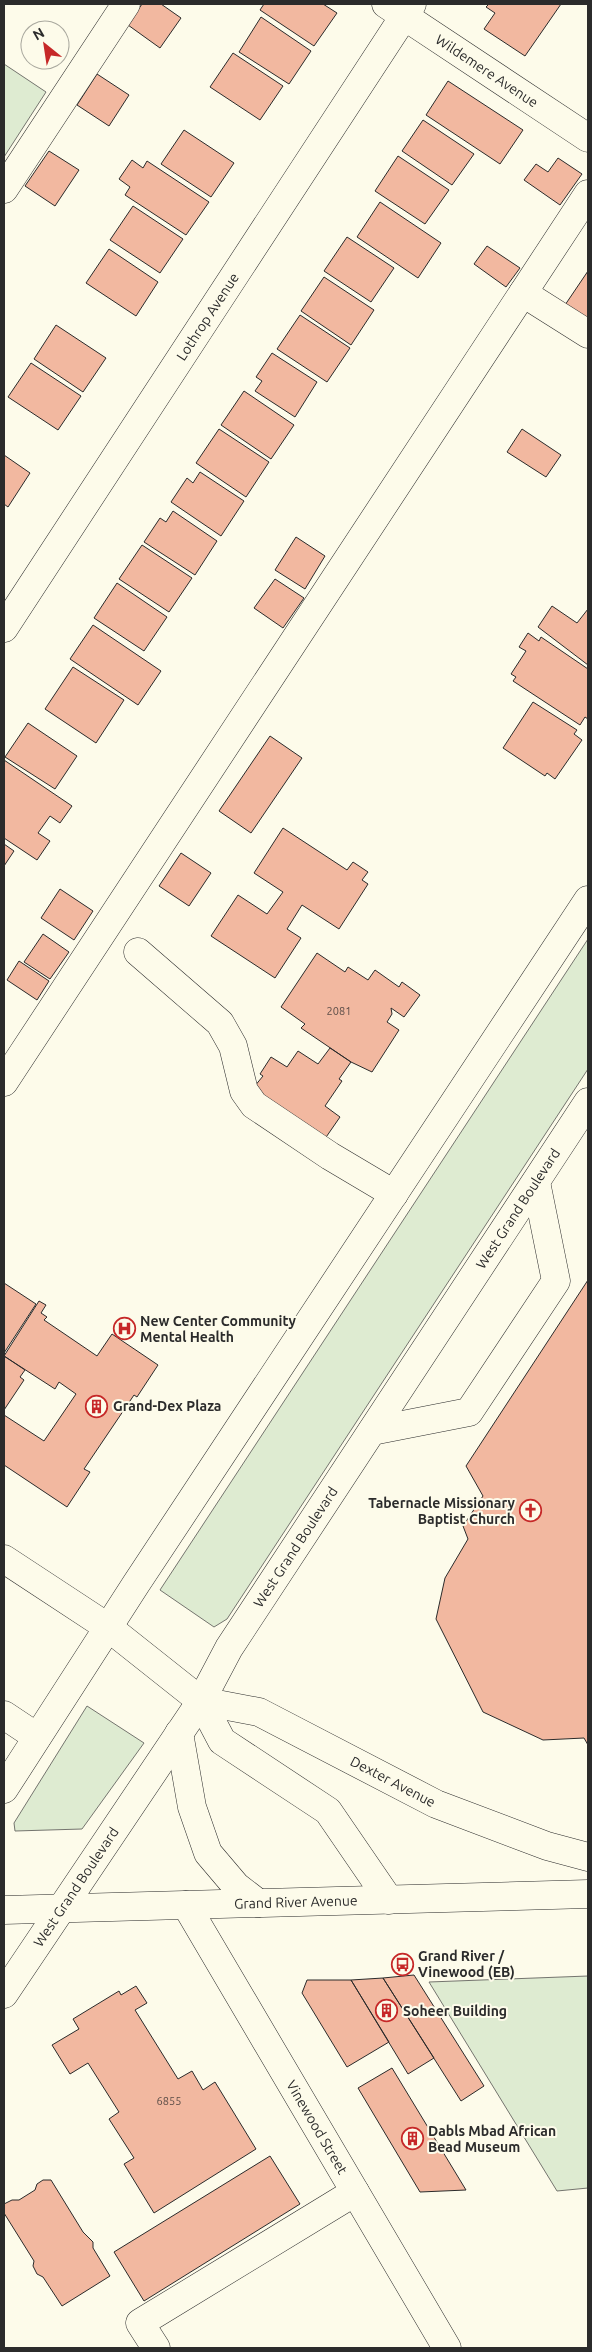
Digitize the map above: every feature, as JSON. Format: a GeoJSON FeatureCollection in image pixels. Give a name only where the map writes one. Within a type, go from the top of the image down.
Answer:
{"type":"FeatureCollection","features":[{"type":"Feature","properties":{"kind":"main road"},"geometry":{"type":"LineString","coordinates":[[4,189],[126,4]]}},
{"type":"Feature","properties":{"kind":"main road","name":"Wildemere Avenue"},"geometry":{"type":"LineString","coordinates":[[400,8],[588,138]]}},
{"type":"Feature","properties":{"kind":"main road","name":"Lothrop Avenue"},"geometry":{"type":"LineString","coordinates":[[4,628],[400,8]]}},
{"type":"Feature","properties":{"kind":"main road"},"geometry":{"type":"LineString","coordinates":[[4,1082],[588,194]]}},
{"type":"Feature","properties":{"kind":"main road"},"geometry":{"type":"LineString","coordinates":[[523,293],[588,334]]}},
{"type":"Feature","properties":{"kind":"main road"},"geometry":{"type":"LineString","coordinates":[[4,1789],[588,900]]}},
{"type":"Feature","properties":{"kind":"main road"},"geometry":{"type":"LineString","coordinates":[[138,952],[220,1023],[234,1046],[237,1068],[244,1091],[254,1105],[330,1156],[394,1194]]}},
{"type":"Feature","properties":{"kind":"main road","name":"West Grand Boulevard"},"geometry":{"type":"LineString","coordinates":[[4,1994],[201,1701],[229,1648],[588,1102]]}},
{"type":"Feature","properties":{"kind":"main road"},"geometry":{"type":"LineString","coordinates":[[372,1431],[469,1412],[556,1281],[536,1182]]}},
{"type":"Feature","properties":{"kind":"main road","name":"Dexter Avenue"},"geometry":{"type":"LineString","coordinates":[[8,1571],[109,1628],[201,1701],[222,1741],[328,1811],[389,1900]]}},
{"type":"Feature","properties":{"kind":"main road","name":"Dexter Avenue"},"geometry":{"type":"LineString","coordinates":[[201,1701],[259,1712],[436,1804],[547,1846],[588,1857]]}},
{"type":"Feature","properties":{"kind":"main road"},"geometry":{"type":"LineString","coordinates":[[4,1715],[37,1737]]}},
{"type":"Feature","properties":{"kind":"main road"},"geometry":{"type":"LineString","coordinates":[[179,1733],[192,1808],[208,1853],[236,1886],[258,1903]]}},
{"type":"Feature","properties":{"kind":"main road","name":"Grand River Avenue"},"geometry":{"type":"LineString","coordinates":[[4,1910],[588,1894]]}},
{"type":"Feature","properties":{"kind":"main road","name":"Vinewood Street"},"geometry":{"type":"LineString","coordinates":[[186,1905],[447,2348]]}},
{"type":"Feature","properties":{"kind":"main road"},"geometry":{"type":"LineString","coordinates":[[156,2348],[140,2323],[355,2192]]}},
{"type":"Feature","properties":{"kind":"green space"},"geometry":{"type":"Polygon","coordinates":[[[4,64],[46,92],[4,157],[4,64]]]}},
{"type":"Feature","properties":{"kind":"green space"},"geometry":{"type":"Polygon","coordinates":[[[588,939],[588,1069],[227,1619],[214,1627],[160,1590],[588,939]]]}},
{"type":"Feature","properties":{"kind":"green space"},"geometry":{"type":"Polygon","coordinates":[[[87,1706],[144,1743],[82,1829],[15,1831],[14,1823],[87,1706]]]}},
{"type":"Feature","properties":{"kind":"green space"},"geometry":{"type":"Polygon","coordinates":[[[588,1976],[588,2188],[557,2191],[429,1982],[588,1976]]]}},
{"type":"Feature","properties":{"kind":"building"},"geometry":{"type":"Polygon","coordinates":[[[142,4],[161,4],[181,18],[160,48],[128,25],[142,4]]]}},
{"type":"Feature","properties":{"kind":"building"},"geometry":{"type":"Polygon","coordinates":[[[264,4],[323,4],[337,13],[314,46],[260,10],[264,4]]]}},
{"type":"Feature","properties":{"kind":"building"},"geometry":{"type":"Polygon","coordinates":[[[489,4],[561,4],[525,56],[484,29],[495,13],[486,7],[489,4]]]}},
{"type":"Feature","properties":{"kind":"building"},"geometry":{"type":"Polygon","coordinates":[[[261,17],[311,51],[289,84],[239,52],[261,17]]]}},
{"type":"Feature","properties":{"kind":"building"},"geometry":{"type":"Polygon","coordinates":[[[233,53],[283,86],[260,120],[210,87],[233,53]]]}},
{"type":"Feature","properties":{"kind":"building"},"geometry":{"type":"Polygon","coordinates":[[[97,74],[129,95],[109,126],[77,105],[97,74]]]}},
{"type":"Feature","properties":{"kind":"building"},"geometry":{"type":"Polygon","coordinates":[[[448,81],[523,130],[500,164],[426,115],[448,81]]]}},
{"type":"Feature","properties":{"kind":"building"},"geometry":{"type":"Polygon","coordinates":[[[423,120],[474,154],[452,185],[402,151],[423,120]]]}},
{"type":"Feature","properties":{"kind":"building"},"geometry":{"type":"Polygon","coordinates":[[[184,130],[234,163],[211,197],[161,164],[184,130]]]}},
{"type":"Feature","properties":{"kind":"building"},"geometry":{"type":"Polygon","coordinates":[[[49,151],[79,170],[55,206],[25,186],[49,151]]]}},
{"type":"Feature","properties":{"kind":"building"},"geometry":{"type":"Polygon","coordinates":[[[398,156],[449,190],[425,224],[375,191],[398,156]]]}},
{"type":"Feature","properties":{"kind":"building"},"geometry":{"type":"Polygon","coordinates":[[[558,158],[582,174],[560,205],[524,180],[536,164],[548,172],[558,158]]]}},
{"type":"Feature","properties":{"kind":"building"},"geometry":{"type":"Polygon","coordinates":[[[132,160],[143,168],[147,161],[209,202],[186,235],[125,195],[130,187],[119,179],[132,160]]]}},
{"type":"Feature","properties":{"kind":"building"},"geometry":{"type":"Polygon","coordinates":[[[380,202],[441,243],[418,278],[357,237],[380,202]]]}},
{"type":"Feature","properties":{"kind":"building"},"geometry":{"type":"Polygon","coordinates":[[[133,206],[183,239],[160,273],[110,240],[133,206]]]}},
{"type":"Feature","properties":{"kind":"building"},"geometry":{"type":"Polygon","coordinates":[[[347,237],[394,268],[371,302],[324,271],[347,237]]]}},
{"type":"Feature","properties":{"kind":"building"},"geometry":{"type":"Polygon","coordinates":[[[487,246],[520,268],[506,287],[474,264],[487,246]]]}},
{"type":"Feature","properties":{"kind":"building"},"geometry":{"type":"Polygon","coordinates":[[[109,249],[158,282],[136,316],[86,283],[109,249]]]}},
{"type":"Feature","properties":{"kind":"building"},"geometry":{"type":"Polygon","coordinates":[[[588,271],[588,321],[565,305],[588,271]]]}},
{"type":"Feature","properties":{"kind":"building"},"geometry":{"type":"Polygon","coordinates":[[[324,277],[374,310],[351,345],[301,311],[324,277]]]}},
{"type":"Feature","properties":{"kind":"building"},"geometry":{"type":"Polygon","coordinates":[[[300,315],[350,348],[327,382],[277,349],[300,315]]]}},
{"type":"Feature","properties":{"kind":"building"},"geometry":{"type":"Polygon","coordinates":[[[56,325],[106,358],[83,392],[34,359],[56,325]]]}},
{"type":"Feature","properties":{"kind":"building"},"geometry":{"type":"Polygon","coordinates":[[[272,353],[317,382],[295,417],[255,391],[262,381],[256,377],[272,353]]]}},
{"type":"Feature","properties":{"kind":"building"},"geometry":{"type":"Polygon","coordinates":[[[31,363],[81,396],[58,430],[8,397],[31,363]]]}},
{"type":"Feature","properties":{"kind":"building"},"geometry":{"type":"Polygon","coordinates":[[[244,391],[294,425],[271,459],[221,425],[244,391]]]}},
{"type":"Feature","properties":{"kind":"building"},"geometry":{"type":"Polygon","coordinates":[[[219,429],[269,462],[246,497],[196,463],[219,429]]]}},
{"type":"Feature","properties":{"kind":"building"},"geometry":{"type":"Polygon","coordinates":[[[522,429],[561,455],[546,477],[507,452],[522,429]]]}},
{"type":"Feature","properties":{"kind":"building"},"geometry":{"type":"Polygon","coordinates":[[[4,455],[30,473],[8,507],[4,504],[4,455]]]}},
{"type":"Feature","properties":{"kind":"building"},"geometry":{"type":"Polygon","coordinates":[[[200,472],[244,501],[221,536],[171,502],[187,478],[193,483],[200,472]]]}},
{"type":"Feature","properties":{"kind":"building"},"geometry":{"type":"Polygon","coordinates":[[[173,511],[217,541],[195,575],[144,542],[160,518],[166,522],[173,511]]]}},
{"type":"Feature","properties":{"kind":"building"},"geometry":{"type":"Polygon","coordinates":[[[296,537],[325,556],[305,589],[275,570],[296,537]]]}},
{"type":"Feature","properties":{"kind":"building"},"geometry":{"type":"Polygon","coordinates":[[[142,545],[192,578],[169,612],[119,579],[142,545]]]}},
{"type":"Feature","properties":{"kind":"building"},"geometry":{"type":"Polygon","coordinates":[[[275,579],[304,598],[283,628],[254,608],[275,579]]]}},
{"type":"Feature","properties":{"kind":"building"},"geometry":{"type":"Polygon","coordinates":[[[117,583],[167,617],[144,651],[94,618],[117,583]]]}},
{"type":"Feature","properties":{"kind":"building"},"geometry":{"type":"Polygon","coordinates":[[[552,606],[577,623],[588,609],[588,665],[538,627],[552,606]]]}},
{"type":"Feature","properties":{"kind":"building"},"geometry":{"type":"Polygon","coordinates":[[[93,625],[161,671],[138,705],[70,659],[93,625]]]}},
{"type":"Feature","properties":{"kind":"building"},"geometry":{"type":"Polygon","coordinates":[[[528,633],[539,641],[541,637],[588,669],[588,719],[585,717],[580,725],[513,681],[516,677],[511,674],[526,651],[519,647],[528,633]]]}},
{"type":"Feature","properties":{"kind":"building"},"geometry":{"type":"Polygon","coordinates":[[[73,667],[124,700],[96,743],[45,709],[73,667]]]}},
{"type":"Feature","properties":{"kind":"building"},"geometry":{"type":"Polygon","coordinates":[[[533,702],[577,730],[574,734],[582,740],[555,779],[547,773],[545,776],[503,748],[533,702]]]}},
{"type":"Feature","properties":{"kind":"building"},"geometry":{"type":"Polygon","coordinates":[[[28,723],[77,756],[55,789],[5,757],[28,723]]]}},
{"type":"Feature","properties":{"kind":"building"},"geometry":{"type":"Polygon","coordinates":[[[270,736],[302,758],[251,833],[219,811],[270,736]]]}},
{"type":"Feature","properties":{"kind":"building"},"geometry":{"type":"Polygon","coordinates":[[[4,760],[72,806],[60,823],[50,816],[38,833],[50,841],[37,860],[4,838],[4,760]]]}},
{"type":"Feature","properties":{"kind":"building"},"geometry":{"type":"Polygon","coordinates":[[[283,828],[347,870],[353,862],[368,872],[362,880],[368,884],[339,929],[302,905],[287,929],[301,938],[275,978],[211,936],[238,895],[267,914],[283,892],[254,873],[283,828]]]}},
{"type":"Feature","properties":{"kind":"building"},"geometry":{"type":"Polygon","coordinates":[[[4,844],[14,851],[4,866],[4,844]]]}},
{"type":"Feature","properties":{"kind":"building"},"geometry":{"type":"Polygon","coordinates":[[[181,853],[211,873],[189,906],[159,886],[181,853]]]}},
{"type":"Feature","properties":{"kind":"building"},"geometry":{"type":"Polygon","coordinates":[[[60,889],[93,911],[74,940],[41,918],[60,889]]]}},
{"type":"Feature","properties":{"kind":"building"},"geometry":{"type":"Polygon","coordinates":[[[43,934],[69,952],[50,979],[24,962],[43,934]]]}},
{"type":"Feature","properties":{"kind":"building"},"geometry":{"type":"Polygon","coordinates":[[[317,953],[345,972],[348,967],[368,980],[375,970],[399,987],[402,982],[420,995],[404,1017],[391,1008],[392,1014],[387,1022],[399,1030],[372,1072],[351,1062],[301,1028],[305,1024],[281,1007],[317,953]]]}},
{"type":"Feature","properties":{"kind":"building"},"geometry":{"type":"Polygon","coordinates":[[[19,961],[49,981],[37,1000],[7,980],[19,961]]]}},
{"type":"Feature","properties":{"kind":"building"},"geometry":{"type":"Polygon","coordinates":[[[330,1048],[351,1062],[339,1079],[342,1081],[325,1106],[340,1117],[322,1143],[254,1087],[263,1076],[260,1074],[271,1057],[287,1067],[298,1051],[318,1064],[330,1048]]]}},
{"type":"Feature","properties":{"kind":"building","name":"Tabernacle Missionary Baptist Church"},"geometry":{"type":"Polygon","coordinates":[[[588,1280],[588,1745],[584,1738],[543,1740],[483,1712],[436,1619],[445,1578],[468,1539],[463,1526],[483,1496],[466,1466],[588,1280]]]}},
{"type":"Feature","properties":{"kind":"building"},"geometry":{"type":"Polygon","coordinates":[[[4,1283],[36,1304],[4,1353],[4,1283]]]}},
{"type":"Feature","properties":{"kind":"building","name":"Grand-Dex Plaza"},"geometry":{"type":"Polygon","coordinates":[[[39,1301],[46,1305],[41,1313],[47,1317],[44,1320],[97,1356],[112,1334],[158,1365],[137,1397],[134,1395],[84,1469],[90,1472],[67,1507],[4,1465],[4,1415],[44,1441],[76,1394],[59,1382],[55,1389],[4,1356],[39,1301]]]}},
{"type":"Feature","properties":{"kind":"building"},"geometry":{"type":"Polygon","coordinates":[[[4,1356],[25,1370],[20,1377],[24,1380],[4,1410],[4,1356]]]}},
{"type":"Feature","properties":{"kind":"building"},"geometry":{"type":"Polygon","coordinates":[[[414,1975],[484,2086],[461,2101],[383,1978],[414,1975]]]}},
{"type":"Feature","properties":{"kind":"building","name":"Soheer Building"},"geometry":{"type":"Polygon","coordinates":[[[383,1978],[434,2058],[408,2074],[351,1980],[383,1978]]]}},
{"type":"Feature","properties":{"kind":"building"},"geometry":{"type":"Polygon","coordinates":[[[307,1980],[351,1980],[389,2042],[347,2067],[302,1993],[307,1980]]]}},
{"type":"Feature","properties":{"kind":"building"},"geometry":{"type":"Polygon","coordinates":[[[136,1986],[147,2003],[135,2010],[178,2079],[192,2071],[203,2090],[215,2082],[256,2149],[154,2213],[124,2164],[134,2158],[109,2119],[119,2112],[88,2063],[70,2074],[52,2045],[79,2029],[73,2019],[119,1991],[121,1995],[136,1986]]]}},
{"type":"Feature","properties":{"kind":"building","name":"Dabls Mbad African Bead Museum"},"geometry":{"type":"Polygon","coordinates":[[[392,2068],[466,2190],[420,2192],[358,2088],[392,2068]]]}},
{"type":"Feature","properties":{"kind":"building"},"geometry":{"type":"Polygon","coordinates":[[[270,2156],[300,2204],[144,2301],[114,2252],[270,2156]]]}},
{"type":"Feature","properties":{"kind":"building"},"geometry":{"type":"Polygon","coordinates":[[[43,2180],[51,2180],[83,2232],[93,2242],[93,2248],[110,2276],[62,2306],[43,2277],[37,2274],[33,2266],[34,2261],[4,2213],[4,2204],[12,2200],[19,2200],[35,2190],[37,2184],[43,2180]]]}},
{"type":"Feature","properties":{"kind":"place","name":"New Center Community Mental Health"},"geometry":{"type":"Point","coordinates":[124,1329]}},
{"type":"Feature","properties":{"kind":"place","name":"Grand-Dex Plaza"},"geometry":{"type":"Point","coordinates":[97,1406]}},
{"type":"Feature","properties":{"kind":"place","name":"Tabernacle Missionary Baptist Church"},"geometry":{"type":"Point","coordinates":[531,1511]}},
{"type":"Feature","properties":{"kind":"place","name":"Grand River / Vinewood (EB)"},"geometry":{"type":"Point","coordinates":[402,1964]}},
{"type":"Feature","properties":{"kind":"place","name":"Soheer Building"},"geometry":{"type":"Point","coordinates":[387,2011]}},
{"type":"Feature","properties":{"kind":"place","name":"Dabls Mbad African Bead Museum"},"geometry":{"type":"Point","coordinates":[412,2139]}}]}
